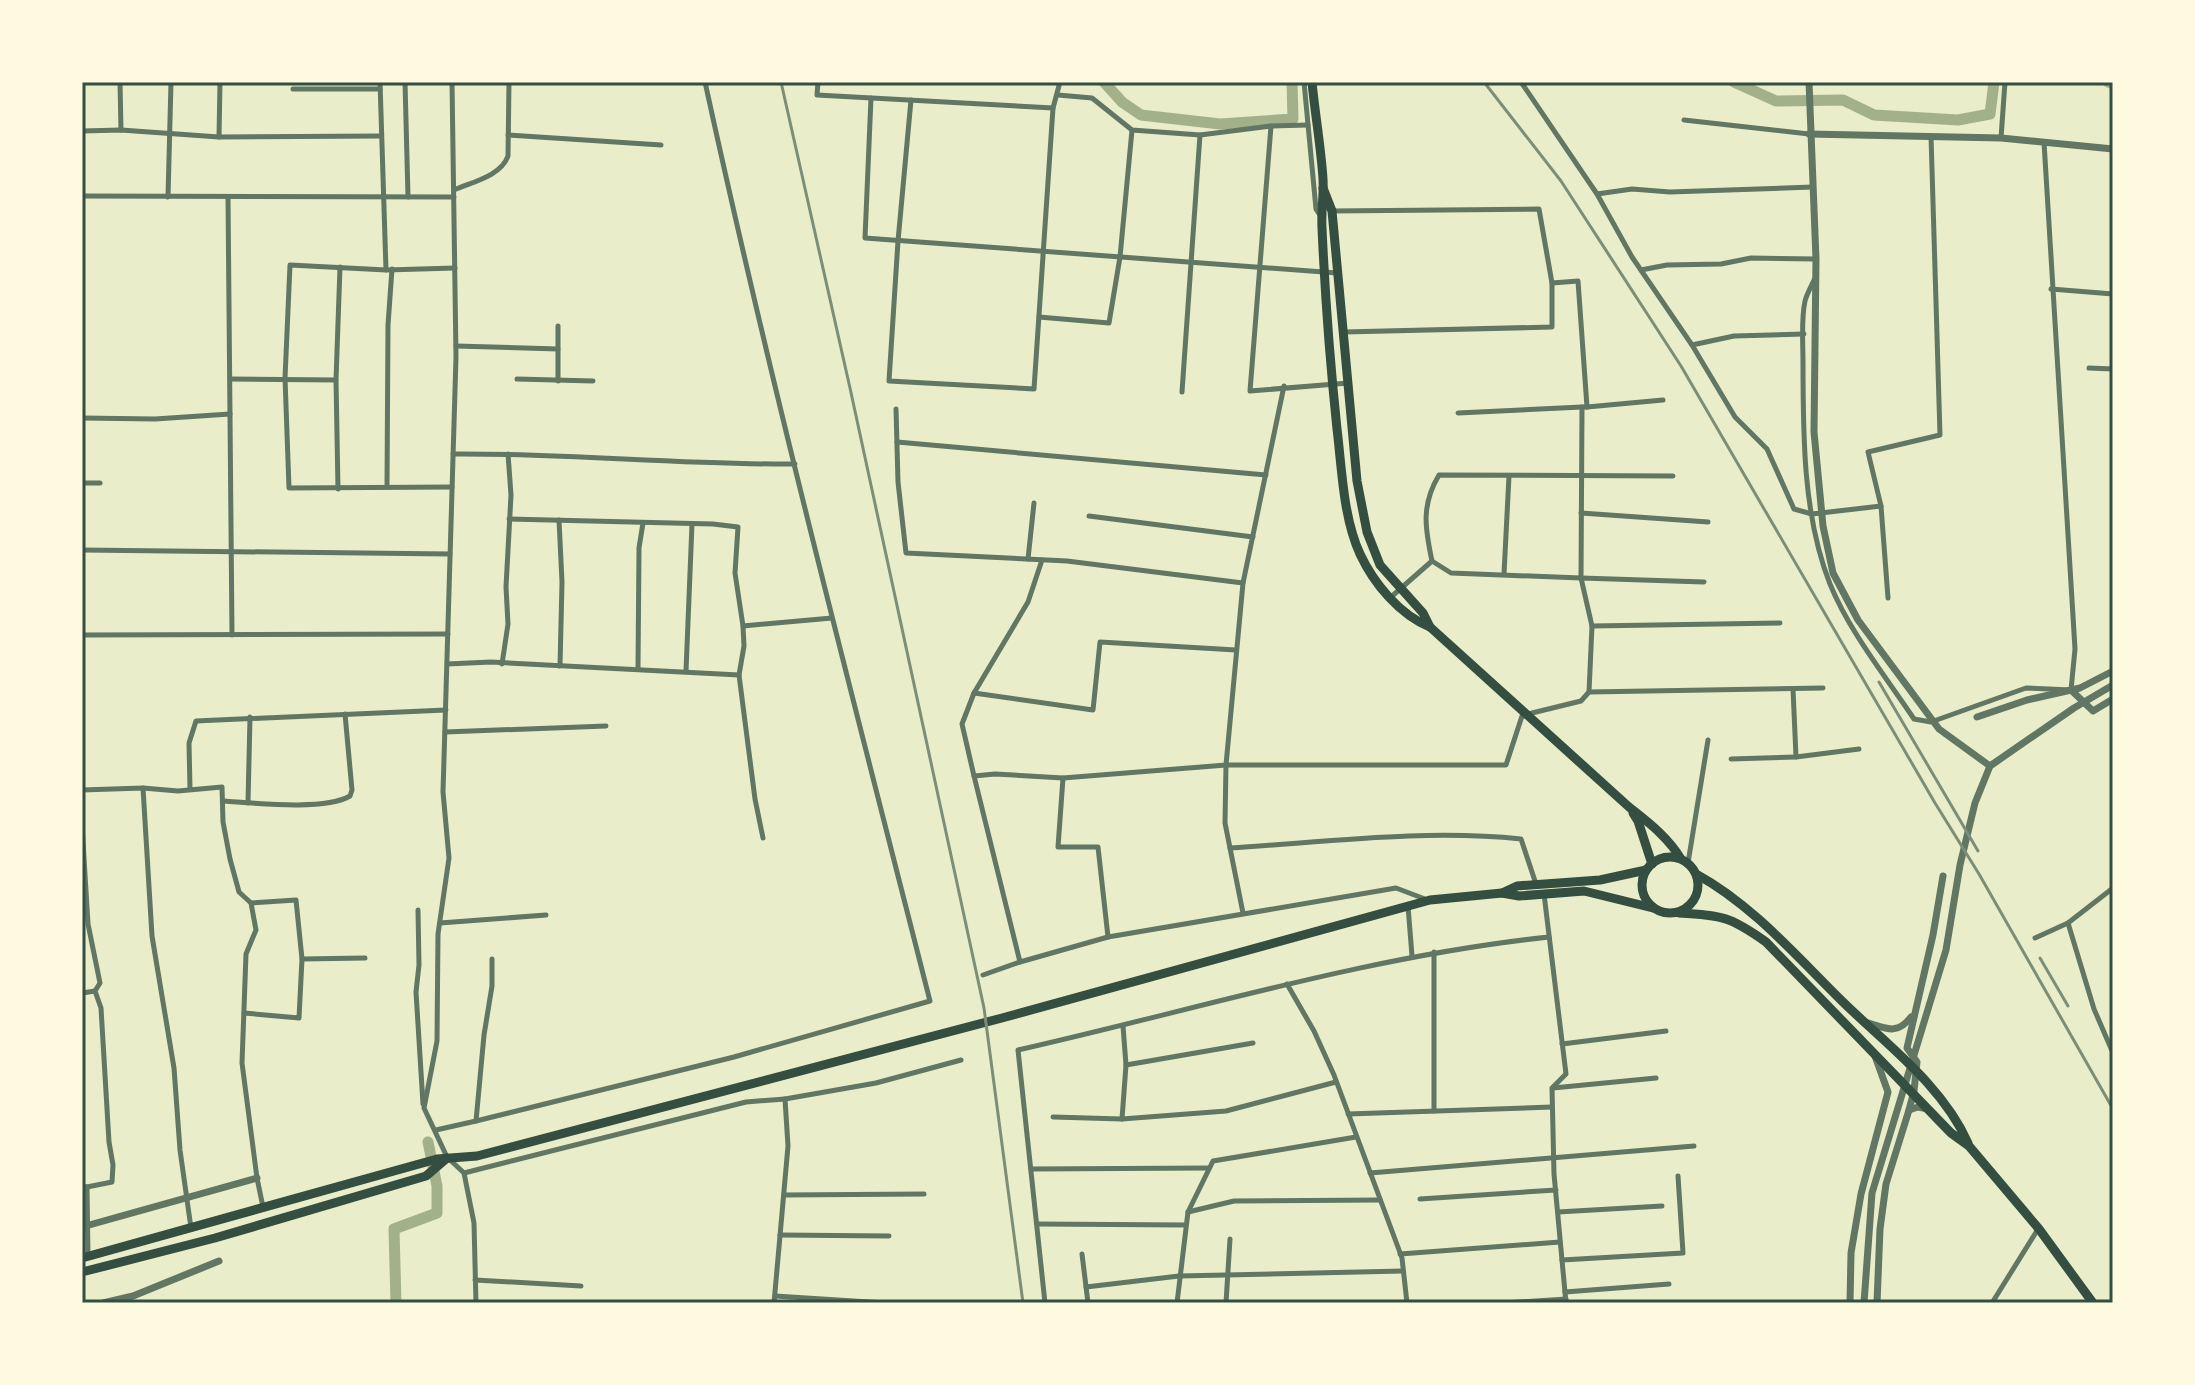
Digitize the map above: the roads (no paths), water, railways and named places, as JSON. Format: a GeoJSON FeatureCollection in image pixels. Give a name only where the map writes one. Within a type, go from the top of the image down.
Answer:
{"type":"FeatureCollection","features":[{"type":"Feature","properties":{"kind":"main road"},"geometry":{"type":"LineString","coordinates":[[1312,86],[1323,188],[1321,216],[1332,384],[1343,481],[1352,531],[1370,574],[1415,621],[1430,627],[1656,829],[1696,874],[1737,901],[1916,1070],[1958,1121],[1969,1146]]}},
{"type":"Feature","properties":{"kind":"main road"},"geometry":{"type":"LineString","coordinates":[[1323,188],[1332,211],[1357,481],[1367,532],[1380,565],[1423,613],[1430,627]]}},
{"type":"Feature","properties":{"kind":"main road"},"geometry":{"type":"LineString","coordinates":[[1629,807],[1638,821],[1649,867],[1642,886],[1643,894],[1653,908]]}},
{"type":"Feature","properties":{"kind":"main road"},"geometry":{"type":"LineString","coordinates":[[1502,893],[1517,886],[1600,880],[1649,867],[1666,857],[1684,861]]}},
{"type":"Feature","properties":{"kind":"main road"},"geometry":{"type":"LineString","coordinates":[[1679,913],[1694,901],[1699,883],[1696,874]]}},
{"type":"Feature","properties":{"kind":"main road"},"geometry":{"type":"LineString","coordinates":[[85,1258],[425,1162],[477,1156],[1002,1018],[1430,900],[1502,893],[1519,896],[1584,891],[1661,912],[1716,914],[1737,921],[1766,942],[1951,1133],[1969,1146],[2039,1229],[2093,1303]]}},
{"type":"Feature","properties":{"kind":"main road"},"geometry":{"type":"LineString","coordinates":[[82,1272],[215,1238],[426,1176],[441,1161]]}},
{"type":"Feature","properties":{"kind":"street"},"geometry":{"type":"LineString","coordinates":[[120,82],[121,130]]}},
{"type":"Feature","properties":{"kind":"street"},"geometry":{"type":"LineString","coordinates":[[168,197],[171,82]]}},
{"type":"Feature","properties":{"kind":"street"},"geometry":{"type":"LineString","coordinates":[[219,137],[220,82]]}},
{"type":"Feature","properties":{"kind":"street"},"geometry":{"type":"LineString","coordinates":[[405,82],[408,197]]}},
{"type":"Feature","properties":{"kind":"street"},"geometry":{"type":"LineString","coordinates":[[424,1108],[437,1041],[440,923],[449,858],[443,792],[456,346],[452,82]]}},
{"type":"Feature","properties":{"kind":"street"},"geometry":{"type":"LineString","coordinates":[[84,197],[408,197],[454,194],[505,164],[509,82]]}},
{"type":"Feature","properties":{"kind":"street"},"geometry":{"type":"LineString","coordinates":[[436,1130],[734,1057],[930,1001],[832,618],[705,82]]}},
{"type":"Feature","properties":{"kind":"street"},"geometry":{"type":"LineString","coordinates":[[818,82],[817,95],[1053,108]]}},
{"type":"Feature","properties":{"kind":"street"},"geometry":{"type":"LineString","coordinates":[[911,100],[889,381],[1034,389],[1053,108],[1060,82]]}},
{"type":"Feature","properties":{"kind":"street"},"geometry":{"type":"LineString","coordinates":[[1304,82],[1316,209],[1321,216]]}},
{"type":"Feature","properties":{"kind":"street"},"geometry":{"type":"LineString","coordinates":[[1521,82],[1597,194],[1641,270],[1692,345],[1735,417],[1767,449],[1794,509],[1812,514],[1881,506]]}},
{"type":"Feature","properties":{"kind":"street"},"geometry":{"type":"LineString","coordinates":[[2001,138],[2005,82]]}},
{"type":"Feature","properties":{"kind":"street"},"geometry":{"type":"LineString","coordinates":[[293,89],[380,86],[389,270],[387,486]]}},
{"type":"Feature","properties":{"kind":"street"},"geometry":{"type":"LineString","coordinates":[[1809,86],[1816,259],[1814,432],[1823,526],[1833,573],[1858,620],[1939,729],[1990,766]]}},
{"type":"Feature","properties":{"kind":"street"},"geometry":{"type":"LineString","coordinates":[[1058,95],[1092,98],[1132,130],[1200,135],[1271,126],[1308,125]]}},
{"type":"Feature","properties":{"kind":"street"},"geometry":{"type":"LineString","coordinates":[[871,98],[865,238],[1337,273]]}},
{"type":"Feature","properties":{"kind":"street"},"geometry":{"type":"LineString","coordinates":[[1684,120],[1809,134],[2001,138],[2113,149]]}},
{"type":"Feature","properties":{"kind":"street"},"geometry":{"type":"LineString","coordinates":[[1271,126],[1250,391],[1349,383]]}},
{"type":"Feature","properties":{"kind":"street"},"geometry":{"type":"LineString","coordinates":[[82,131],[121,130],[219,137],[381,136]]}},
{"type":"Feature","properties":{"kind":"street"},"geometry":{"type":"LineString","coordinates":[[1039,317],[1109,323],[1120,257],[1132,130]]}},
{"type":"Feature","properties":{"kind":"street"},"geometry":{"type":"LineString","coordinates":[[508,135],[661,145]]}},
{"type":"Feature","properties":{"kind":"street"},"geometry":{"type":"LineString","coordinates":[[1182,392],[1200,135]]}},
{"type":"Feature","properties":{"kind":"street"},"geometry":{"type":"LineString","coordinates":[[1888,598],[1881,506],[1868,452],[1940,435],[1931,135]]}},
{"type":"Feature","properties":{"kind":"street"},"geometry":{"type":"LineString","coordinates":[[2044,141],[2075,649],[2071,690]]}},
{"type":"Feature","properties":{"kind":"street"},"geometry":{"type":"LineString","coordinates":[[1597,194],[1632,189],[1670,192],[1813,187]]}},
{"type":"Feature","properties":{"kind":"street"},"geometry":{"type":"LineString","coordinates":[[228,197],[232,635]]}},
{"type":"Feature","properties":{"kind":"street"},"geometry":{"type":"LineString","coordinates":[[1332,211],[1539,209],[1552,283],[1552,327],[1343,332]]}},
{"type":"Feature","properties":{"kind":"street"},"geometry":{"type":"LineString","coordinates":[[1641,270],[1667,265],[1721,264],[1751,258],[1816,259]]}},
{"type":"Feature","properties":{"kind":"street"},"geometry":{"type":"LineString","coordinates":[[452,487],[289,488],[285,378],[290,265],[389,270],[455,268]]}},
{"type":"Feature","properties":{"kind":"street"},"geometry":{"type":"LineString","coordinates":[[338,489],[336,380],[340,267]]}},
{"type":"Feature","properties":{"kind":"street"},"geometry":{"type":"LineString","coordinates":[[339,281],[352,268]]}},
{"type":"Feature","properties":{"kind":"street"},"geometry":{"type":"LineString","coordinates":[[1816,275],[1805,301],[1803,419],[1812,514],[1819,552],[1839,603],[1914,719],[1931,722],[2026,688],[2071,690],[2093,711],[2113,699]]}},
{"type":"Feature","properties":{"kind":"street"},"geometry":{"type":"LineString","coordinates":[[974,776],[995,774],[1063,778],[1226,765],[1506,765],[1526,713],[1581,701],[1589,692],[1592,626],[1581,578],[1585,407],[1578,281],[1552,283]]}},
{"type":"Feature","properties":{"kind":"street"},"geometry":{"type":"LineString","coordinates":[[2051,289],[2113,294]]}},
{"type":"Feature","properties":{"kind":"street"},"geometry":{"type":"LineString","coordinates":[[558,326],[558,381]]}},
{"type":"Feature","properties":{"kind":"street"},"geometry":{"type":"LineString","coordinates":[[1692,345],[1734,336],[1804,334]]}},
{"type":"Feature","properties":{"kind":"street"},"geometry":{"type":"LineString","coordinates":[[456,346],[558,349]]}},
{"type":"Feature","properties":{"kind":"street"},"geometry":{"type":"LineString","coordinates":[[2089,368],[2113,369]]}},
{"type":"Feature","properties":{"kind":"street"},"geometry":{"type":"LineString","coordinates":[[230,379],[336,380]]}},
{"type":"Feature","properties":{"kind":"street"},"geometry":{"type":"LineString","coordinates":[[517,379],[593,381]]}},
{"type":"Feature","properties":{"kind":"street"},"geometry":{"type":"LineString","coordinates":[[1243,913],[1225,823],[1226,765],[1243,583],[1284,386]]}},
{"type":"Feature","properties":{"kind":"street"},"geometry":{"type":"LineString","coordinates":[[1458,413],[1663,400]]}},
{"type":"Feature","properties":{"kind":"street"},"geometry":{"type":"LineString","coordinates":[[896,409],[898,482],[906,553],[1042,560],[1243,583]]}},
{"type":"Feature","properties":{"kind":"street"},"geometry":{"type":"LineString","coordinates":[[82,418],[155,419],[230,414]]}},
{"type":"Feature","properties":{"kind":"street"},"geometry":{"type":"LineString","coordinates":[[897,442],[1266,475]]}},
{"type":"Feature","properties":{"kind":"street"},"geometry":{"type":"LineString","coordinates":[[453,454],[795,464]]}},
{"type":"Feature","properties":{"kind":"street"},"geometry":{"type":"LineString","coordinates":[[502,664],[508,624],[508,454]]}},
{"type":"Feature","properties":{"kind":"street"},"geometry":{"type":"LineString","coordinates":[[1673,476],[1439,475],[1429,492],[1425,528],[1432,561],[1451,573],[1704,582]]}},
{"type":"Feature","properties":{"kind":"street"},"geometry":{"type":"LineString","coordinates":[[1504,574],[1509,476]]}},
{"type":"Feature","properties":{"kind":"street"},"geometry":{"type":"LineString","coordinates":[[82,483],[100,483]]}},
{"type":"Feature","properties":{"kind":"street"},"geometry":{"type":"LineString","coordinates":[[1028,559],[1034,503]]}},
{"type":"Feature","properties":{"kind":"street"},"geometry":{"type":"LineString","coordinates":[[1581,513],[1708,522]]}},
{"type":"Feature","properties":{"kind":"street"},"geometry":{"type":"LineString","coordinates":[[1089,516],[1253,537]]}},
{"type":"Feature","properties":{"kind":"street"},"geometry":{"type":"LineString","coordinates":[[509,519],[738,527],[735,573],[744,646],[739,675],[763,838]]}},
{"type":"Feature","properties":{"kind":"street"},"geometry":{"type":"LineString","coordinates":[[559,520],[562,582],[560,666]]}},
{"type":"Feature","properties":{"kind":"street"},"geometry":{"type":"LineString","coordinates":[[638,669],[639,548],[643,523]]}},
{"type":"Feature","properties":{"kind":"street"},"geometry":{"type":"LineString","coordinates":[[686,671],[692,524]]}},
{"type":"Feature","properties":{"kind":"street"},"geometry":{"type":"LineString","coordinates":[[82,550],[450,554]]}},
{"type":"Feature","properties":{"kind":"street"},"geometry":{"type":"LineString","coordinates":[[1020,962],[962,724],[974,693],[1028,602],[1042,560]]}},
{"type":"Feature","properties":{"kind":"street"},"geometry":{"type":"LineString","coordinates":[[1390,598],[1432,561]]}},
{"type":"Feature","properties":{"kind":"street"},"geometry":{"type":"LineString","coordinates":[[743,626],[832,618]]}},
{"type":"Feature","properties":{"kind":"street"},"geometry":{"type":"LineString","coordinates":[[1592,626],[1780,623]]}},
{"type":"Feature","properties":{"kind":"street"},"geometry":{"type":"LineString","coordinates":[[82,635],[448,634]]}},
{"type":"Feature","properties":{"kind":"street"},"geometry":{"type":"LineString","coordinates":[[974,693],[1093,710],[1100,642],[1236,650]]}},
{"type":"Feature","properties":{"kind":"street"},"geometry":{"type":"LineString","coordinates":[[447,664],[739,675]]}},
{"type":"Feature","properties":{"kind":"street"},"geometry":{"type":"LineString","coordinates":[[1977,717],[2027,700],[2071,690],[2113,671]]}},
{"type":"Feature","properties":{"kind":"street"},"geometry":{"type":"LineString","coordinates":[[1864,1302],[1872,1193],[1946,950],[1975,803],[1990,766],[2113,685]]}},
{"type":"Feature","properties":{"kind":"street"},"geometry":{"type":"LineString","coordinates":[[1589,692],[1823,688]]}},
{"type":"Feature","properties":{"kind":"street"},"geometry":{"type":"LineString","coordinates":[[1793,689],[1796,757]]}},
{"type":"Feature","properties":{"kind":"street"},"geometry":{"type":"LineString","coordinates":[[190,788],[189,743],[196,721],[446,710]]}},
{"type":"Feature","properties":{"kind":"street"},"geometry":{"type":"LineString","coordinates":[[224,801],[306,804],[336,801],[350,796],[345,714]]}},
{"type":"Feature","properties":{"kind":"street"},"geometry":{"type":"LineString","coordinates":[[248,803],[250,717]]}},
{"type":"Feature","properties":{"kind":"street"},"geometry":{"type":"LineString","coordinates":[[445,732],[606,726]]}},
{"type":"Feature","properties":{"kind":"street"},"geometry":{"type":"LineString","coordinates":[[1684,861],[1708,740]]}},
{"type":"Feature","properties":{"kind":"street"},"geometry":{"type":"LineString","coordinates":[[1731,759],[1796,757],[1859,749]]}},
{"type":"Feature","properties":{"kind":"street"},"geometry":{"type":"LineString","coordinates":[[1063,778],[1058,847],[1098,847],[1108,937]]}},
{"type":"Feature","properties":{"kind":"street"},"geometry":{"type":"LineString","coordinates":[[82,790],[143,788],[178,791],[222,787],[223,822],[230,859],[239,892],[251,903],[256,930],[246,954],[242,1063],[263,1207]]}},
{"type":"Feature","properties":{"kind":"street"},"geometry":{"type":"LineString","coordinates":[[143,788],[152,936],[174,1068],[180,1150],[192,1229]]}},
{"type":"Feature","properties":{"kind":"street"},"geometry":{"type":"LineString","coordinates":[[82,825],[85,925],[100,983],[95,991],[82,993]]}},
{"type":"Feature","properties":{"kind":"street"},"geometry":{"type":"LineString","coordinates":[[1230,848],[1408,837],[1497,836],[1521,839],[1536,885]]}},
{"type":"Feature","properties":{"kind":"street"},"geometry":{"type":"LineString","coordinates":[[1877,1303],[1880,1229],[1886,1184],[1914,1093],[1917,1062],[1907,1048],[1912,1015],[1933,935],[1943,876]]}},
{"type":"Feature","properties":{"kind":"street"},"geometry":{"type":"LineString","coordinates":[[983,975],[1108,937],[1243,913],[1396,888],[1430,900]]}},
{"type":"Feature","properties":{"kind":"street"},"geometry":{"type":"LineString","coordinates":[[2035,938],[2068,923],[2113,888]]}},
{"type":"Feature","properties":{"kind":"street"},"geometry":{"type":"LineString","coordinates":[[1544,894],[1566,1074],[1552,1088],[1556,1190],[1566,1298]]}},
{"type":"Feature","properties":{"kind":"street"},"geometry":{"type":"LineString","coordinates":[[244,1013],[299,1018],[302,959],[296,900],[251,903]]}},
{"type":"Feature","properties":{"kind":"street"},"geometry":{"type":"LineString","coordinates":[[1408,906],[1412,956]]}},
{"type":"Feature","properties":{"kind":"street"},"geometry":{"type":"LineString","coordinates":[[418,910],[416,992],[424,1108],[436,1130],[441,1161],[464,1173],[746,1102],[785,1099],[876,1083],[961,1060]]}},
{"type":"Feature","properties":{"kind":"street"},"geometry":{"type":"LineString","coordinates":[[440,923],[546,915]]}},
{"type":"Feature","properties":{"kind":"street"},"geometry":{"type":"LineString","coordinates":[[2068,923],[2094,1009],[2113,1053]]}},
{"type":"Feature","properties":{"kind":"street"},"geometry":{"type":"LineString","coordinates":[[1045,1303],[1018,1050],[1412,956],[1549,937]]}},
{"type":"Feature","properties":{"kind":"street"},"geometry":{"type":"LineString","coordinates":[[1434,952],[1434,1111]]}},
{"type":"Feature","properties":{"kind":"street"},"geometry":{"type":"LineString","coordinates":[[302,959],[365,958]]}},
{"type":"Feature","properties":{"kind":"street"},"geometry":{"type":"LineString","coordinates":[[476,1121],[492,986],[492,959]]}},
{"type":"Feature","properties":{"kind":"street"},"geometry":{"type":"LineString","coordinates":[[1286,984],[1314,1031],[1336,1082],[1401,1256],[1407,1303]]}},
{"type":"Feature","properties":{"kind":"street"},"geometry":{"type":"LineString","coordinates":[[85,1258],[84,1186],[112,1182],[113,1165],[101,1008],[95,991]]}},
{"type":"Feature","properties":{"kind":"street"},"geometry":{"type":"LineString","coordinates":[[1863,1022],[1898,1029],[1912,1015]]}},
{"type":"Feature","properties":{"kind":"street"},"geometry":{"type":"LineString","coordinates":[[1122,1119],[1126,1065],[1123,1026]]}},
{"type":"Feature","properties":{"kind":"street"},"geometry":{"type":"LineString","coordinates":[[1562,1044],[1666,1031]]}},
{"type":"Feature","properties":{"kind":"street"},"geometry":{"type":"LineString","coordinates":[[1126,1065],[1253,1043]]}},
{"type":"Feature","properties":{"kind":"street"},"geometry":{"type":"LineString","coordinates":[[1850,1303],[1851,1253],[1861,1194],[1888,1092],[1873,1051]]}},
{"type":"Feature","properties":{"kind":"street"},"geometry":{"type":"LineString","coordinates":[[1552,1088],[1656,1078]]}},
{"type":"Feature","properties":{"kind":"street"},"geometry":{"type":"LineString","coordinates":[[1053,1117],[1122,1119],[1226,1111],[1336,1082]]}},
{"type":"Feature","properties":{"kind":"street"},"geometry":{"type":"LineString","coordinates":[[785,1099],[788,1146],[775,1300],[885,1303]]}},
{"type":"Feature","properties":{"kind":"street"},"geometry":{"type":"LineString","coordinates":[[1348,1114],[1552,1107]]}},
{"type":"Feature","properties":{"kind":"street"},"geometry":{"type":"LineString","coordinates":[[1909,1110],[1918,1107],[1931,1109]]}},
{"type":"Feature","properties":{"kind":"street"},"geometry":{"type":"LineString","coordinates":[[1177,1303],[1188,1212],[1213,1161],[1356,1137]]}},
{"type":"Feature","properties":{"kind":"street"},"geometry":{"type":"LineString","coordinates":[[1370,1173],[1694,1146]]}},
{"type":"Feature","properties":{"kind":"street"},"geometry":{"type":"LineString","coordinates":[[1031,1169],[1209,1168]]}},
{"type":"Feature","properties":{"kind":"street"},"geometry":{"type":"LineString","coordinates":[[464,1173],[474,1223],[476,1303]]}},
{"type":"Feature","properties":{"kind":"street"},"geometry":{"type":"LineString","coordinates":[[1562,1260],[1683,1253],[1678,1176]]}},
{"type":"Feature","properties":{"kind":"street"},"geometry":{"type":"LineString","coordinates":[[85,1226],[257,1178]]}},
{"type":"Feature","properties":{"kind":"street"},"geometry":{"type":"LineString","coordinates":[[1420,1199],[1556,1190]]}},
{"type":"Feature","properties":{"kind":"street"},"geometry":{"type":"LineString","coordinates":[[784,1195],[924,1194]]}},
{"type":"Feature","properties":{"kind":"street"},"geometry":{"type":"LineString","coordinates":[[1188,1212],[1234,1201],[1380,1200]]}},
{"type":"Feature","properties":{"kind":"street"},"geometry":{"type":"LineString","coordinates":[[1558,1212],[1662,1206]]}},
{"type":"Feature","properties":{"kind":"street"},"geometry":{"type":"LineString","coordinates":[[1037,1224],[1186,1225]]}},
{"type":"Feature","properties":{"kind":"street"},"geometry":{"type":"LineString","coordinates":[[1992,1303],[2039,1229]]}},
{"type":"Feature","properties":{"kind":"street"},"geometry":{"type":"LineString","coordinates":[[780,1235],[889,1236]]}},
{"type":"Feature","properties":{"kind":"street"},"geometry":{"type":"LineString","coordinates":[[1226,1303],[1230,1239]]}},
{"type":"Feature","properties":{"kind":"street"},"geometry":{"type":"LineString","coordinates":[[1389,1271],[1401,1256],[1560,1242]]}},
{"type":"Feature","properties":{"kind":"street"},"geometry":{"type":"LineString","coordinates":[[1082,1254],[1088,1303]]}},
{"type":"Feature","properties":{"kind":"street"},"geometry":{"type":"LineString","coordinates":[[103,1303],[133,1296],[219,1261]]}},
{"type":"Feature","properties":{"kind":"street"},"geometry":{"type":"LineString","coordinates":[[1086,1287],[1179,1276],[1403,1271]]}},
{"type":"Feature","properties":{"kind":"street"},"geometry":{"type":"LineString","coordinates":[[475,1280],[581,1286]]}},
{"type":"Feature","properties":{"kind":"street"},"geometry":{"type":"LineString","coordinates":[[1504,1303],[1669,1284]]}},
{"type":"Feature","properties":{"kind":"waterway"},"geometry":{"type":"LineString","coordinates":[[1104,82],[1122,102],[1141,115],[1220,124],[1293,119],[1292,82]]}},
{"type":"Feature","properties":{"kind":"waterway"},"geometry":{"type":"LineString","coordinates":[[1734,82],[1776,101],[1843,100],[1874,115],[1958,120],[1990,114],[1994,82]]}},
{"type":"Feature","properties":{"kind":"waterway"},"geometry":{"type":"LineString","coordinates":[[2108,82],[2113,84]]}},
{"type":"Feature","properties":{"kind":"waterway"},"geometry":{"type":"LineString","coordinates":[[396,1303],[394,1229],[437,1213],[437,1186],[428,1142]]}},
{"type":"Feature","properties":{"kind":"railway"},"geometry":{"type":"LineString","coordinates":[[781,82],[984,1008],[1023,1303]]}},
{"type":"Feature","properties":{"kind":"railway"},"geometry":{"type":"LineString","coordinates":[[1484,82],[1561,181],[1681,366],[2113,1109]]}},
{"type":"Feature","properties":{"kind":"railway"},"geometry":{"type":"LineString","coordinates":[[1879,682],[1978,851]]}},
{"type":"Feature","properties":{"kind":"railway"},"geometry":{"type":"LineString","coordinates":[[2040,958],[2068,1006]]}}]}
